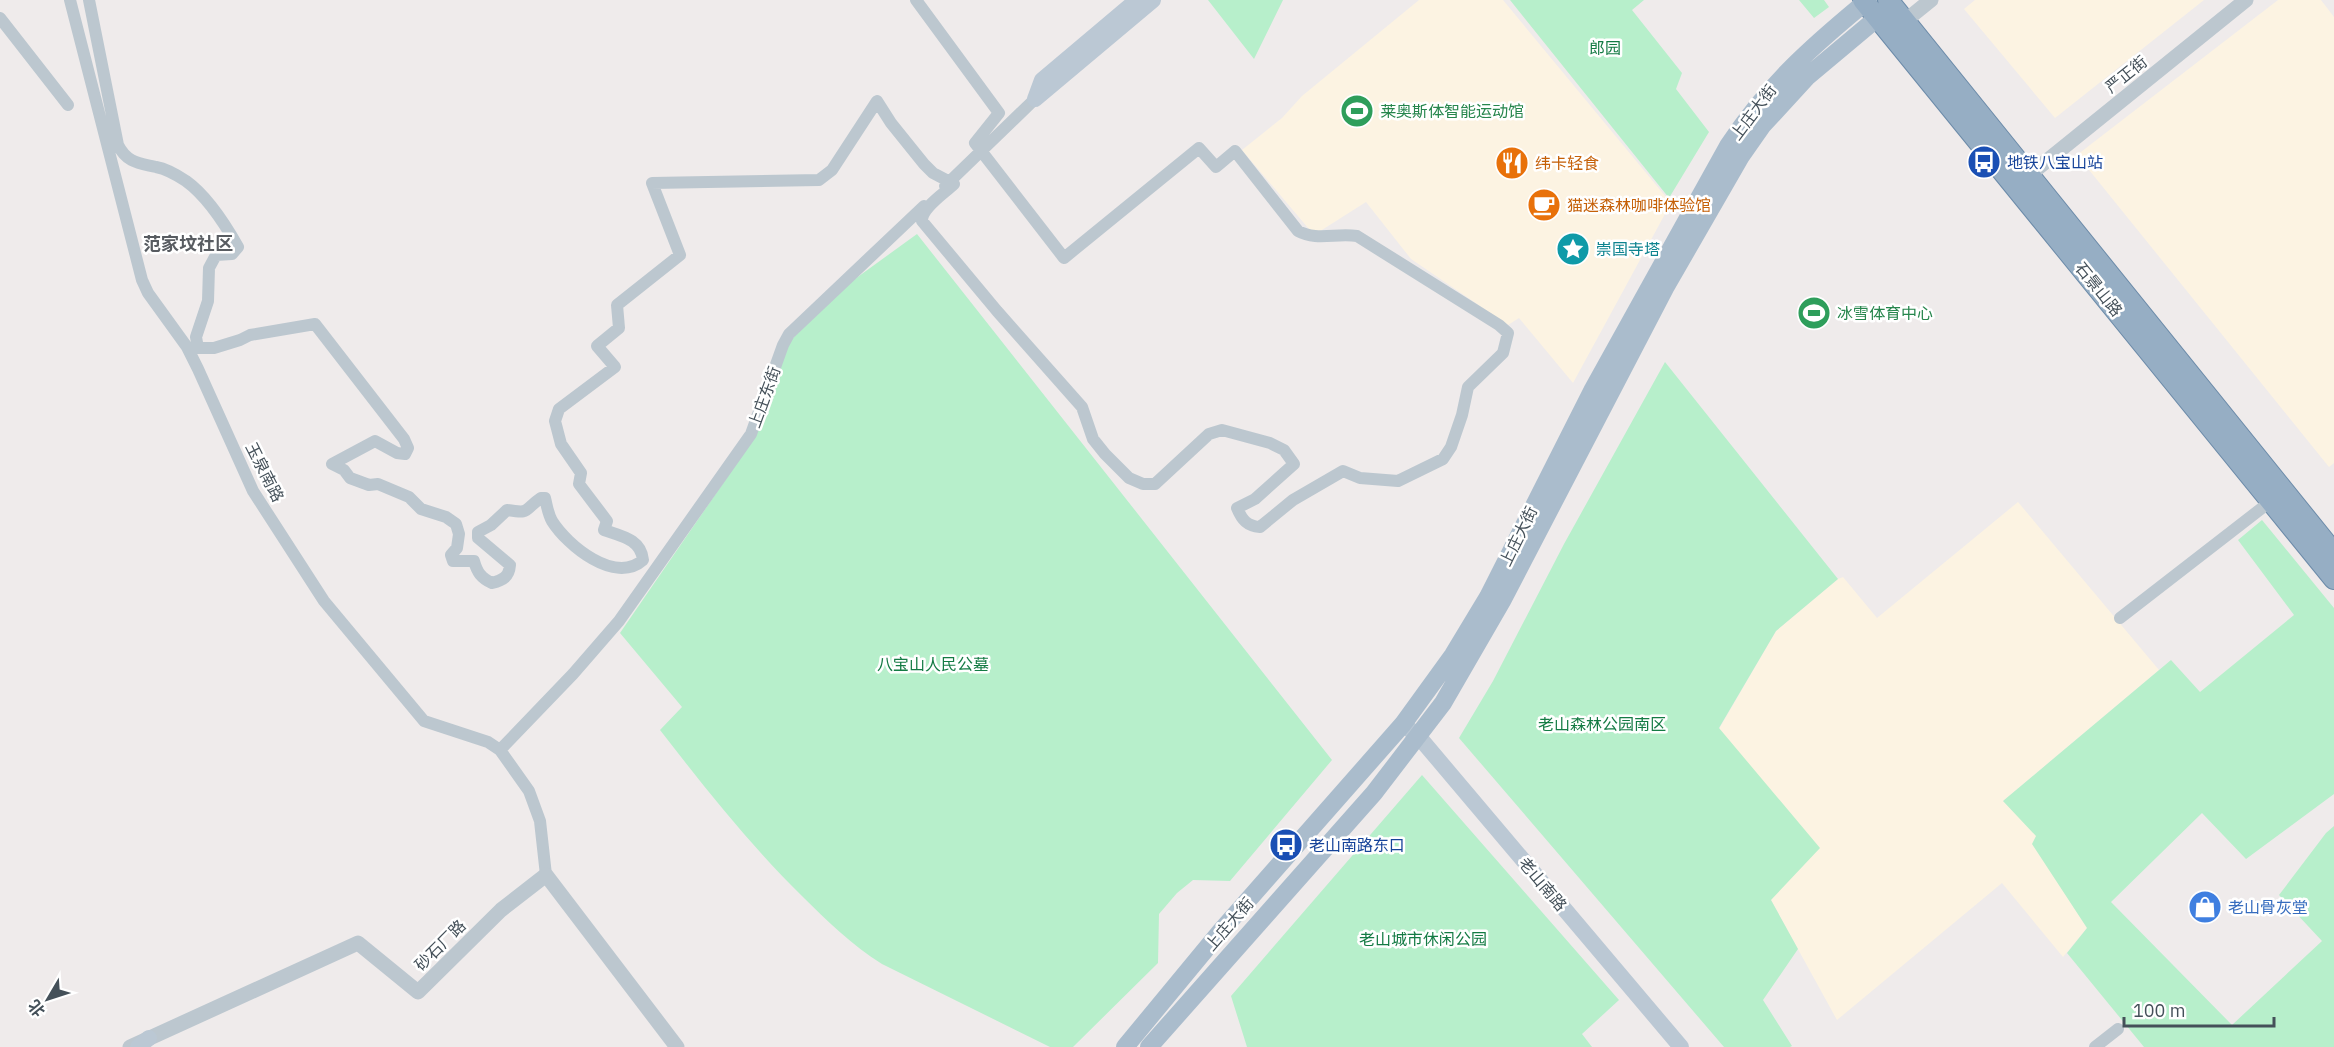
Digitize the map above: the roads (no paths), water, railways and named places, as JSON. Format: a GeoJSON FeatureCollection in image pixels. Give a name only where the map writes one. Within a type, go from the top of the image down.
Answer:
{"type":"FeatureCollection","features":[{"type":"Feature","properties":{"kind":"highway","name":"石景山路"},"geometry":{"type":"LineString","coordinates":[[1865,1],[1889,6],[1905,21],[2334,553]]}},
{"type":"Feature","properties":{"kind":"highway","name":"石景山路"},"geometry":{"type":"LineString","coordinates":[[1889,6],[2271,501],[2334,579]]}},
{"type":"Feature","properties":{"kind":"main road","name":"上庄东街"},"geometry":{"type":"LineString","coordinates":[[1035,99],[1042,80],[1137,0]]}},
{"type":"Feature","properties":{"kind":"main road","name":"上庄东街"},"geometry":{"type":"LineString","coordinates":[[1035,99],[1153,0]]}},
{"type":"Feature","properties":{"kind":"main road","name":"上庄大街"},"geometry":{"type":"LineString","coordinates":[[1125,1047],[1220,932],[1403,724],[1454,655],[1483,605],[1593,389],[1728,146],[1749,114],[1774,84],[1804,54],[1865,1]]}},
{"type":"Feature","properties":{"kind":"main road","name":"上庄大街"},"geometry":{"type":"LineString","coordinates":[[1149,1047],[1374,793],[1443,704],[1502,601],[1665,288],[1741,156],[1762,126],[1801,83],[1889,6]]}},
{"type":"Feature","properties":{"kind":"main road","name":"老山南路"},"geometry":{"type":"LineString","coordinates":[[1403,724],[1419,737],[1681,1047]]}},
{"type":"Feature","properties":{"kind":"street","name":"玉泉南路"},"geometry":{"type":"LineString","coordinates":[[70,0],[142,280],[148,293],[187,347],[253,491],[324,601],[424,722],[488,742],[500,750],[529,791],[540,821],[546,875]]}},
{"type":"Feature","properties":{"kind":"street"},"geometry":{"type":"LineString","coordinates":[[89,0],[118,146],[123,156],[143,166],[168,170],[187,182],[229,231],[238,247],[232,254],[216,255],[209,268],[208,301],[196,337],[198,348],[214,348],[250,335],[315,324],[404,439],[408,448],[405,454],[397,453],[375,441],[332,464],[344,470],[350,478],[369,485],[378,484],[409,497],[421,509],[446,517],[456,524],[459,534],[457,548],[451,555],[453,561],[474,561],[476,571],[492,583],[506,577],[510,565],[478,538],[478,532],[491,525],[507,510],[528,511],[541,498],[545,498],[551,520],[585,554],[600,564],[614,568],[625,567],[638,564],[643,560],[642,552],[628,537],[604,530],[607,521],[579,484],[581,473],[561,444],[555,421],[559,409],[615,367],[597,346],[619,328],[617,305],[680,255],[652,183],[819,180],[832,170],[877,100],[891,123],[924,164],[933,173],[954,184],[926,210],[921,216],[922,221],[997,311],[1082,407],[1093,439],[1128,478],[1143,484],[1155,484],[1209,434],[1222,430],[1270,443],[1284,450],[1294,464],[1255,499],[1237,508],[1244,521],[1251,526],[1260,527],[1293,500],[1343,471],[1360,478],[1398,481],[1443,459],[1455,436],[1468,387],[1503,353],[1508,333],[1499,325],[1357,236],[1341,233],[1309,237],[1298,231],[1235,151],[1216,167],[1199,148],[1064,258],[975,143],[999,113],[916,0]]}},
{"type":"Feature","properties":{"kind":"street"},"geometry":{"type":"LineString","coordinates":[[1905,21],[1931,0]]}},
{"type":"Feature","properties":{"kind":"street","name":"严正街"},"geometry":{"type":"LineString","coordinates":[[2028,176],[2246,0]]}},
{"type":"Feature","properties":{"kind":"street"},"geometry":{"type":"LineString","coordinates":[[0,18],[68,105]]}},
{"type":"Feature","properties":{"kind":"street","name":"上庄东街"},"geometry":{"type":"LineString","coordinates":[[500,750],[573,674],[619,621],[751,434],[789,334],[1035,99]]}},
{"type":"Feature","properties":{"kind":"street"},"geometry":{"type":"LineString","coordinates":[[2120,618],[2271,501]]}},
{"type":"Feature","properties":{"kind":"street"},"geometry":{"type":"LineString","coordinates":[[546,875],[677,1047]]}},
{"type":"Feature","properties":{"kind":"street","name":"砂石厂路"},"geometry":{"type":"LineString","coordinates":[[130,1047],[358,943],[418,992],[501,910],[546,875]]}},
{"type":"Feature","properties":{"kind":"street"},"geometry":{"type":"LineString","coordinates":[[2095,1047],[2118,1029]]}},
{"type":"Feature","properties":{"kind":"place","name":"莱奥斯体智能运动馆"},"geometry":{"type":"Point","coordinates":[1357,111]}},
{"type":"Feature","properties":{"kind":"place","name":"地铁八宝山站"},"geometry":{"type":"Point","coordinates":[1984,162]}},
{"type":"Feature","properties":{"kind":"place","name":"纬卡轻食"},"geometry":{"type":"Point","coordinates":[1512,163]}},
{"type":"Feature","properties":{"kind":"place","name":"猫迷森林咖啡体验馆"},"geometry":{"type":"Point","coordinates":[1544,205]}},
{"type":"Feature","properties":{"kind":"place","name":"崇国寺塔"},"geometry":{"type":"Point","coordinates":[1573,249]}},
{"type":"Feature","properties":{"kind":"place","name":"冰雪体育中心"},"geometry":{"type":"Point","coordinates":[1814,313]}},
{"type":"Feature","properties":{"kind":"place","name":"老山南路东口"},"geometry":{"type":"Point","coordinates":[1286,845]}},
{"type":"Feature","properties":{"kind":"place","name":"老山骨灰堂"},"geometry":{"type":"Point","coordinates":[2205,907]}},
{"type":"Feature","properties":{"kind":"district","name":"范家坟社区"},"geometry":{"type":"Point","coordinates":[188,244]}},
{"type":"Feature","properties":{"kind":"park label","name":"郎园"},"geometry":{"type":"Point","coordinates":[1605,48]}},
{"type":"Feature","properties":{"kind":"park label","name":"八宝山人民公墓"},"geometry":{"type":"Point","coordinates":[933,664]}},
{"type":"Feature","properties":{"kind":"park label","name":"老山森林公园南区"},"geometry":{"type":"Point","coordinates":[1602,724]}},
{"type":"Feature","properties":{"kind":"park label","name":"老山城市休闲公园"},"geometry":{"type":"Point","coordinates":[1423,939]}}]}
